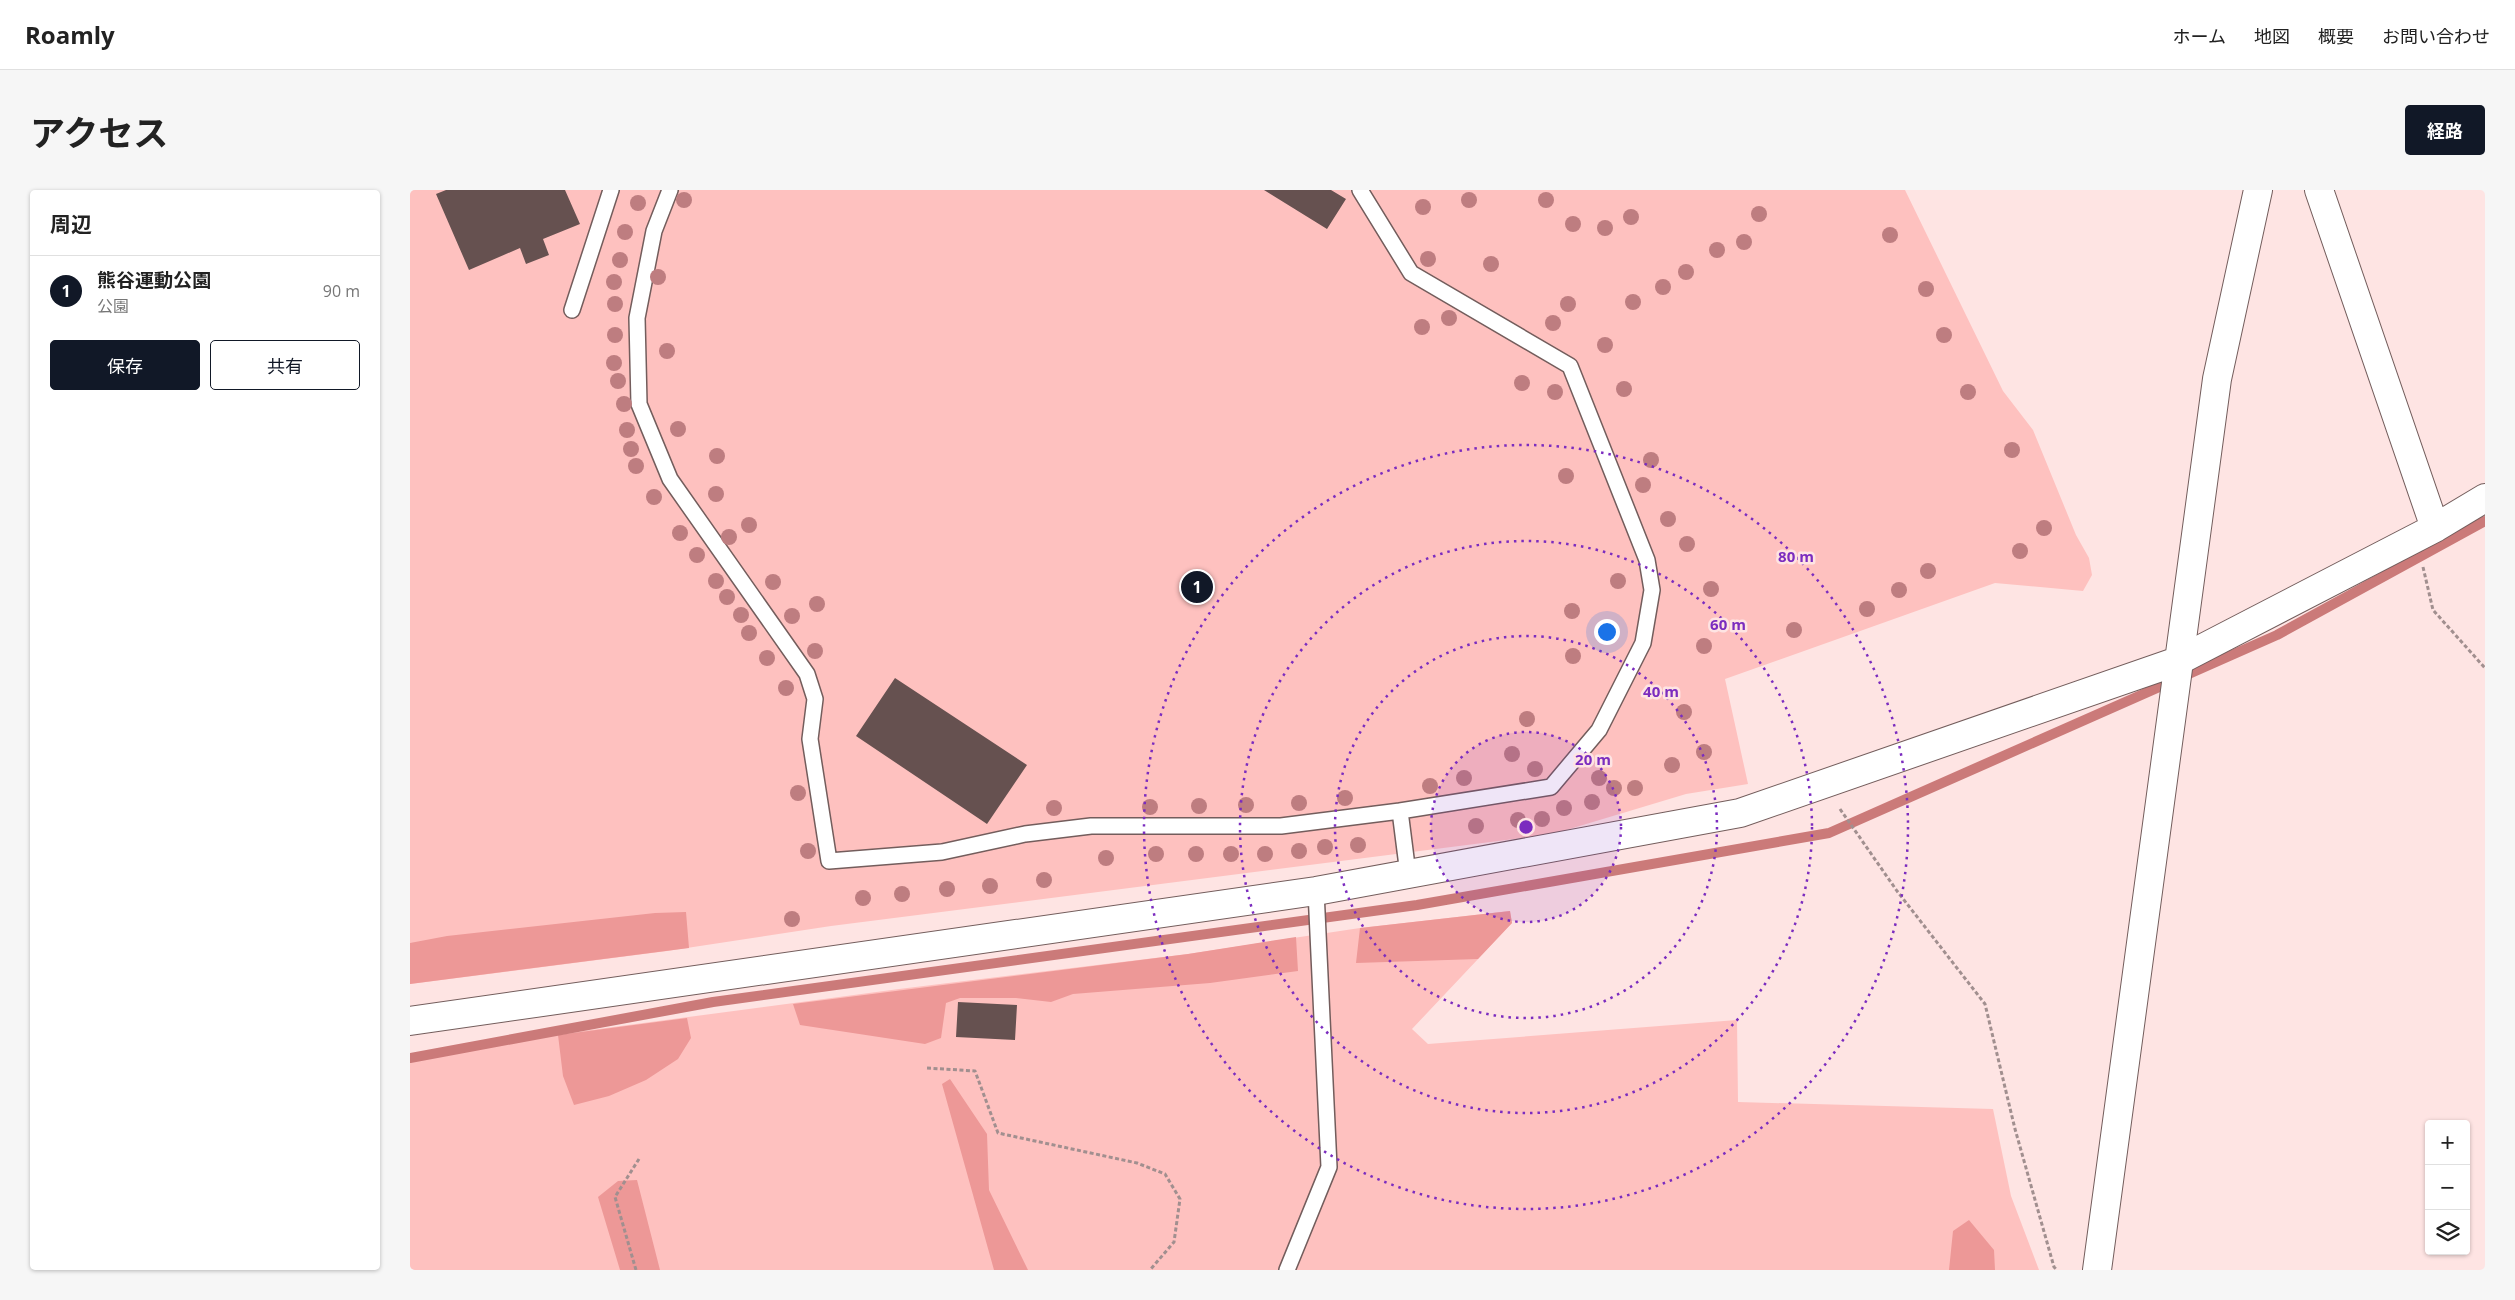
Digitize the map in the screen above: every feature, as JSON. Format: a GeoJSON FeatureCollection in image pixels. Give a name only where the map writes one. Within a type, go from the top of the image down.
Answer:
{"type":"FeatureCollection","features":[{"type":"Feature","properties":{"kind":"street"},"geometry":{"type":"LineString","coordinates":[[2097,1270],[2216,379],[2258,190]]}},
{"type":"Feature","properties":{"kind":"street"},"geometry":{"type":"LineString","coordinates":[[2319,190],[2426,533]]}},
{"type":"Feature","properties":{"kind":"street"},"geometry":{"type":"LineString","coordinates":[[410,1021],[1316,894],[1408,874],[1740,813],[2178,661],[2426,533],[2485,498]]}},
{"type":"Feature","properties":{"kind":"lane"},"geometry":{"type":"LineString","coordinates":[[572,310],[611,190]]}},
{"type":"Feature","properties":{"kind":"lane"},"geometry":{"type":"LineString","coordinates":[[670,190],[654,231],[637,318],[640,404],[670,479],[807,674],[815,699],[810,739],[829,861],[942,852],[1025,834],[1091,826],[1281,826],[1551,787],[1599,730],[1643,643],[1652,590],[1647,560],[1570,366],[1411,273],[1360,190]]}},
{"type":"Feature","properties":{"kind":"lane"},"geometry":{"type":"LineString","coordinates":[[1400,810],[1408,874]]}},
{"type":"Feature","properties":{"kind":"lane"},"geometry":{"type":"LineString","coordinates":[[1287,1270],[1329,1167],[1316,894]]}},
{"type":"Feature","properties":{"kind":"path"},"geometry":{"type":"LineString","coordinates":[[2426,533],[2433,610],[2485,668]]}},
{"type":"Feature","properties":{"kind":"path"},"geometry":{"type":"LineString","coordinates":[[1823,784],[1897,890],[1985,1004],[2015,1129],[2054,1267],[2057,1270]]}},
{"type":"Feature","properties":{"kind":"path"},"geometry":{"type":"LineString","coordinates":[[927,1068],[975,1071],[998,1133],[1137,1163],[1165,1174],[1180,1199],[1174,1242],[1150,1270]]}},
{"type":"Feature","properties":{"kind":"path"},"geometry":{"type":"LineString","coordinates":[[636,1270],[615,1197],[640,1159]]}},
{"type":"Feature","properties":{"kind":"shaded area"},"geometry":{"type":"Polygon","coordinates":[[[410,190],[1905,190],[2003,391],[2033,430],[2076,535],[2089,558],[2092,575],[2083,591],[1995,583],[1725,679],[1748,784],[1686,794],[1553,834],[831,926],[667,951],[410,984],[410,190]]]}},
{"type":"Feature","properties":{"kind":"shaded area"},"geometry":{"type":"Polygon","coordinates":[[[1510,911],[1512,923],[1412,1029],[1428,1044],[1737,1020],[1738,1102],[1993,1109],[2011,1196],[2039,1270],[410,1270],[410,1054],[899,989],[1188,954],[1360,928],[1510,911]]]}},
{"type":"Feature","properties":{"kind":"shaded area"},"geometry":{"type":"Polygon","coordinates":[[[1510,911],[1512,923],[1478,959],[1356,963],[1360,928],[1510,911]]]}},
{"type":"Feature","properties":{"kind":"shaded area"},"geometry":{"type":"Polygon","coordinates":[[[686,912],[689,948],[410,984],[410,943],[447,936],[655,913],[686,912]]]}},
{"type":"Feature","properties":{"kind":"shaded area"},"geometry":{"type":"Polygon","coordinates":[[[1296,937],[1298,971],[1210,983],[1073,994],[1051,1002],[1016,998],[960,998],[946,1003],[941,1038],[925,1044],[800,1025],[793,1004],[1188,954],[1296,937]]]}},
{"type":"Feature","properties":{"kind":"shaded area"},"geometry":{"type":"Polygon","coordinates":[[[687,1018],[691,1038],[678,1059],[646,1080],[609,1096],[574,1105],[563,1076],[558,1035],[687,1018]]]}},
{"type":"Feature","properties":{"kind":"shaded area"},"geometry":{"type":"Polygon","coordinates":[[[950,1079],[987,1134],[989,1190],[1028,1270],[994,1270],[942,1084],[950,1079]]]}},
{"type":"Feature","properties":{"kind":"shaded area"},"geometry":{"type":"Polygon","coordinates":[[[637,1180],[660,1270],[620,1270],[598,1197],[618,1181],[637,1180]]]}},
{"type":"Feature","properties":{"kind":"shaded area"},"geometry":{"type":"Polygon","coordinates":[[[1969,1220],[1994,1250],[1995,1270],[1949,1270],[1953,1231],[1969,1220]]]}},
{"type":"Feature","properties":{"kind":"building"},"geometry":{"type":"Polygon","coordinates":[[[446,190],[565,190],[580,224],[543,239],[549,255],[526,264],[520,248],[469,270],[436,194],[446,190]]]}},
{"type":"Feature","properties":{"kind":"building"},"geometry":{"type":"Polygon","coordinates":[[[1264,190],[1331,190],[1346,199],[1327,229],[1264,190]]]}},
{"type":"Feature","properties":{"kind":"building"},"geometry":{"type":"Polygon","coordinates":[[[895,678],[1027,765],[987,824],[856,736],[895,678]]]}},
{"type":"Feature","properties":{"kind":"building"},"geometry":{"type":"Polygon","coordinates":[[[958,1002],[1017,1005],[1015,1040],[956,1037],[958,1002]]]}},
{"type":"Feature","properties":{"kind":"waterway"},"geometry":{"type":"LineString","coordinates":[[410,1058],[713,1002],[1417,905],[1829,833],[2277,635],[2485,521]]}},
{"type":"Feature","properties":{"kind":"place","name":"熊谷運動公園"},"geometry":{"type":"Point","coordinates":[1197,587]}}]}
